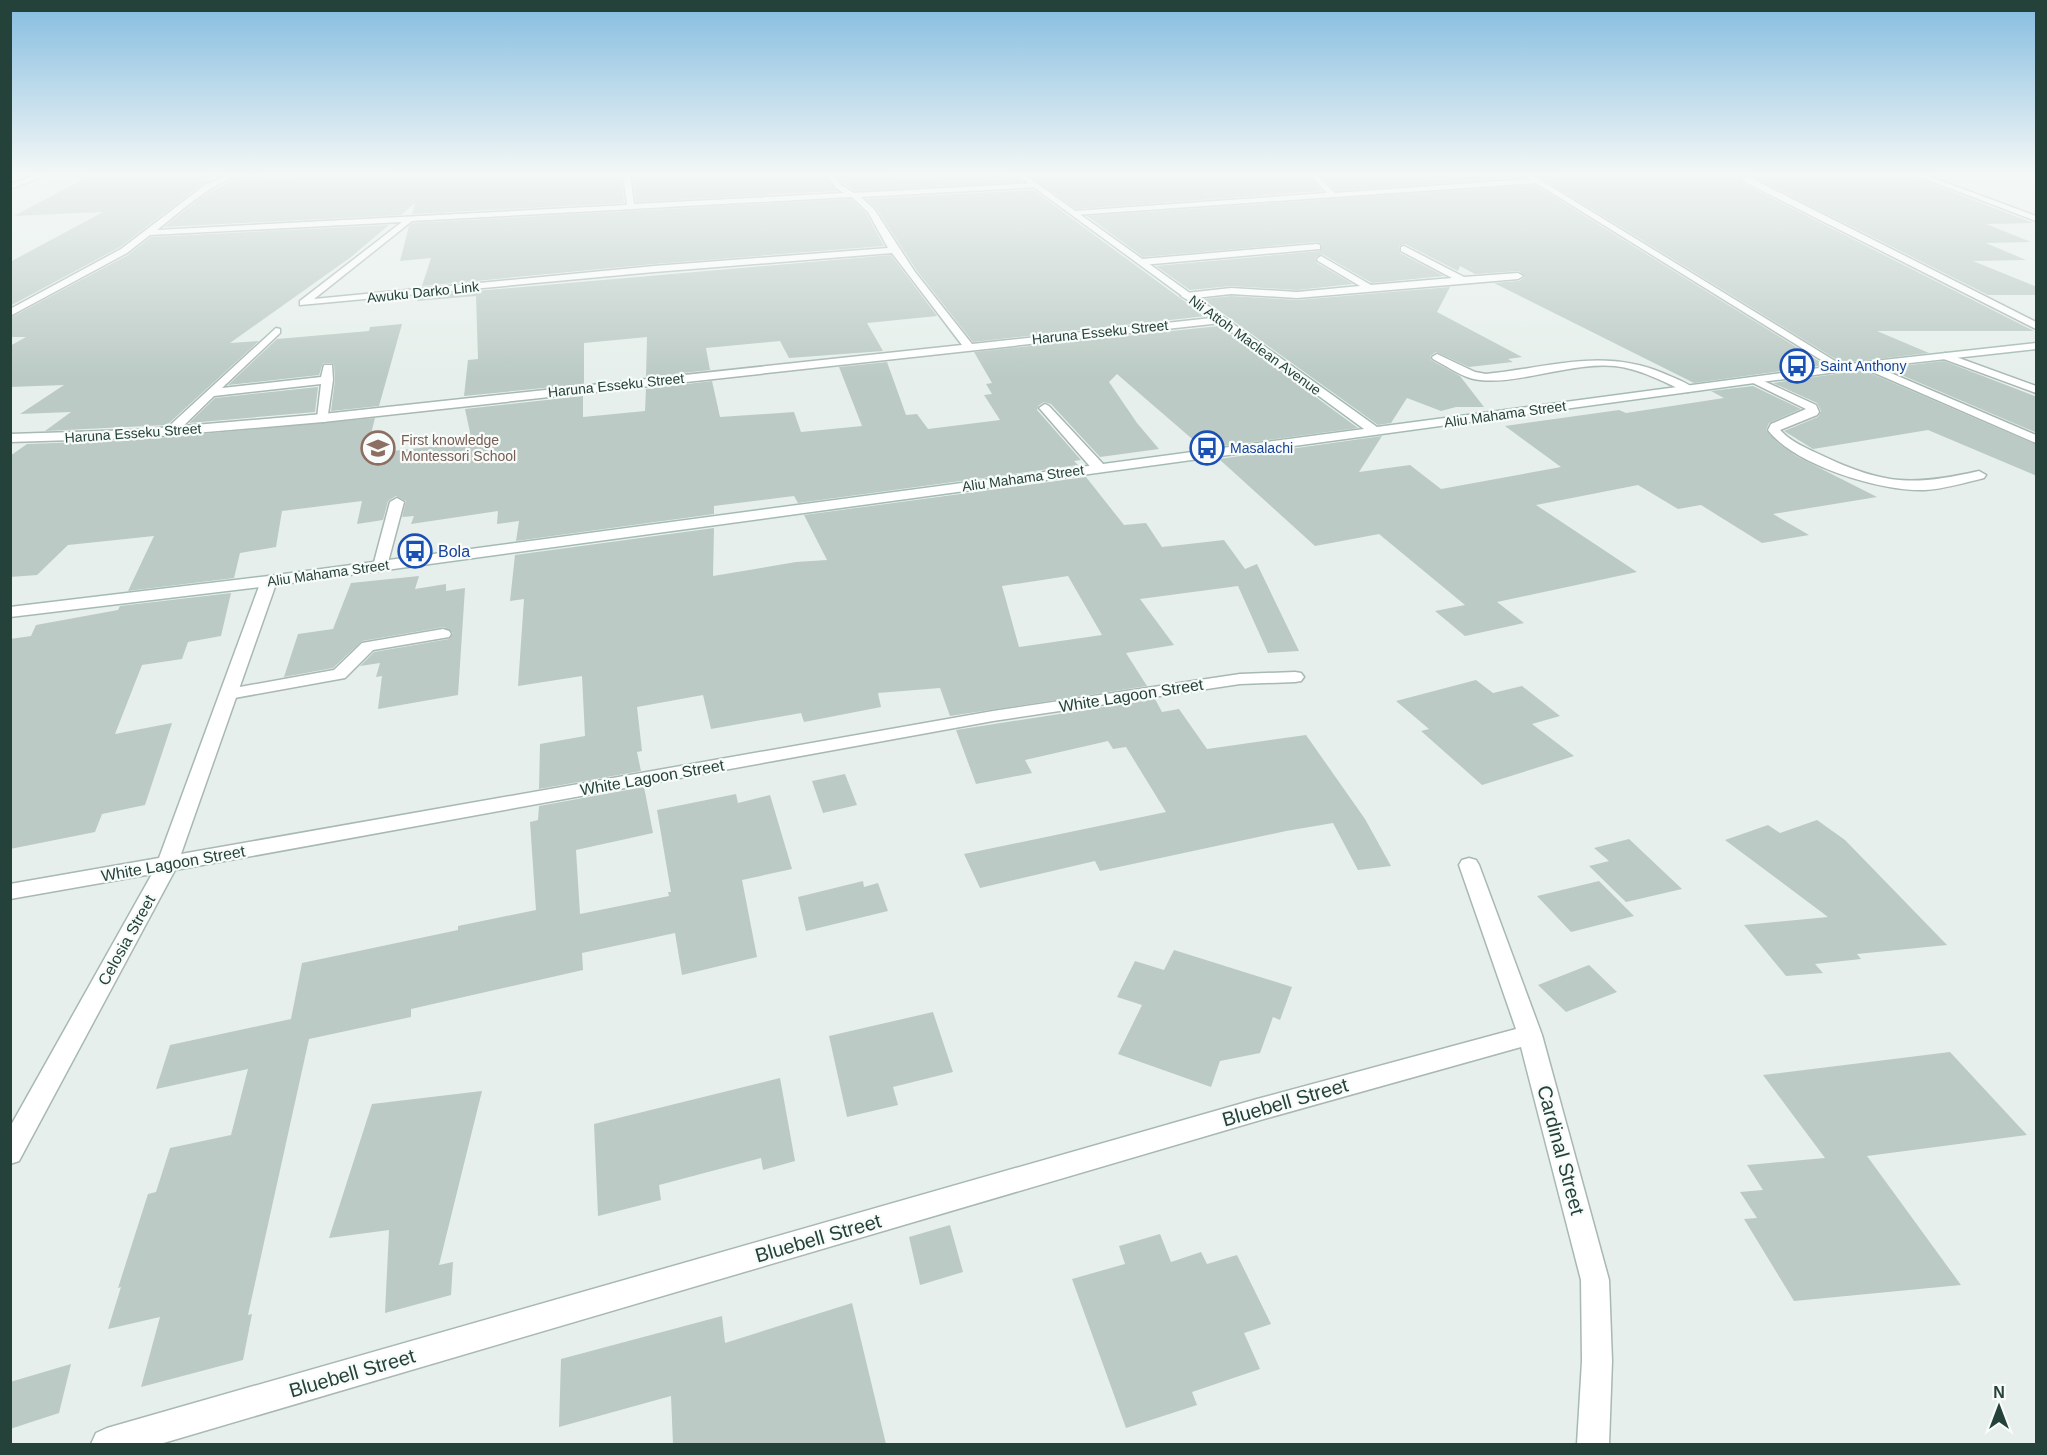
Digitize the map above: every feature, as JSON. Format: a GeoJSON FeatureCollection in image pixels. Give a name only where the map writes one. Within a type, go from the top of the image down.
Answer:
{"type":"FeatureCollection","features":[{"type":"Feature","properties":{"kind":"street"},"geometry":{"type":"LineString","coordinates":[[10,313],[100,266],[134,243]]}},
{"type":"Feature","properties":{"kind":"street","name":"Awuku Darko Link"},"geometry":{"type":"LineString","coordinates":[[380,243],[303,303],[665,268],[894,250]]}},
{"type":"Feature","properties":{"kind":"street"},"geometry":{"type":"LineString","coordinates":[[890,243],[968,346]]}},
{"type":"Feature","properties":{"kind":"street","name":"Nii Attoh Maclean Avenue"},"geometry":{"type":"LineString","coordinates":[[1116,243],[1374,431]]}},
{"type":"Feature","properties":{"kind":"street"},"geometry":{"type":"LineString","coordinates":[[1637,243],[1843,369]]}},
{"type":"Feature","properties":{"kind":"street"},"geometry":{"type":"LineString","coordinates":[[1872,243],[2037,326]]}},
{"type":"Feature","properties":{"kind":"street"},"geometry":{"type":"LineString","coordinates":[[1142,262],[1317,247]]}},
{"type":"Feature","properties":{"kind":"street"},"geometry":{"type":"LineString","coordinates":[[1404,249],[1462,280]]}},
{"type":"Feature","properties":{"kind":"street"},"geometry":{"type":"LineString","coordinates":[[1321,259],[1367,287]]}},
{"type":"Feature","properties":{"kind":"street"},"geometry":{"type":"LineString","coordinates":[[1186,296],[1231,291],[1297,295],[1367,287],[1518,276]]}},
{"type":"Feature","properties":{"kind":"street","name":"Haruna Esseku Street"},"geometry":{"type":"LineString","coordinates":[[10,438],[171,431],[323,418],[1221,320]]}},
{"type":"Feature","properties":{"kind":"street"},"geometry":{"type":"LineString","coordinates":[[171,431],[276,331]]}},
{"type":"Feature","properties":{"kind":"street","name":"Aliu Mahama Street"},"geometry":{"type":"LineString","coordinates":[[10,612],[269,581],[1865,365],[2037,346]]}},
{"type":"Feature","properties":{"kind":"street"},"geometry":{"type":"LineString","coordinates":[[1945,356],[2037,390]]}},
{"type":"Feature","properties":{"kind":"street"},"geometry":{"type":"LineString","coordinates":[[1437,357],[1472,375],[1486,377],[1593,363],[1621,364],[1635,367],[1688,389]]}},
{"type":"Feature","properties":{"kind":"street"},"geometry":{"type":"LineString","coordinates":[[1865,365],[2037,439]]}},
{"type":"Feature","properties":{"kind":"street"},"geometry":{"type":"LineString","coordinates":[[323,418],[328,367]]}},
{"type":"Feature","properties":{"kind":"street"},"geometry":{"type":"LineString","coordinates":[[210,393],[327,380]]}},
{"type":"Feature","properties":{"kind":"street"},"geometry":{"type":"LineString","coordinates":[[1755,380],[1812,407],[1813,412],[1775,427],[1774,430],[1781,438],[1856,475],[1881,482],[1925,486],[1979,475]]}},
{"type":"Feature","properties":{"kind":"street"},"geometry":{"type":"LineString","coordinates":[[1045,408],[1099,468]]}},
{"type":"Feature","properties":{"kind":"street"},"geometry":{"type":"LineString","coordinates":[[380,566],[397,502]]}},
{"type":"Feature","properties":{"kind":"street","name":"Celosia Street"},"geometry":{"type":"LineString","coordinates":[[10,1153],[168,864],[269,581]]}},
{"type":"Feature","properties":{"kind":"street"},"geometry":{"type":"LineString","coordinates":[[229,694],[339,674],[349,668],[360,651],[368,646],[443,634]]}},
{"type":"Feature","properties":{"kind":"street","name":"White Lagoon Street"},"geometry":{"type":"LineString","coordinates":[[10,892],[993,716],[1240,679],[1269,676],[1295,677]]}},
{"type":"Feature","properties":{"kind":"street","name":"Cardinal Street"},"geometry":{"type":"LineString","coordinates":[[1469,865],[1530,1035],[1595,1280],[1597,1361],[1593,1444]]}},
{"type":"Feature","properties":{"kind":"street","name":"Bluebell Street"},"geometry":{"type":"LineString","coordinates":[[107,1444],[1222,1120],[1530,1035]]}},
{"type":"Feature","properties":{"kind":"building"},"geometry":{"type":"Polygon","coordinates":[[[46,243],[125,243],[10,306],[10,262],[46,243]]]}},
{"type":"Feature","properties":{"kind":"building"},"geometry":{"type":"Polygon","coordinates":[[[143,243],[368,243],[230,343],[259,341],[167,425],[45,431],[71,412],[20,414],[64,385],[10,387],[10,346],[26,337],[10,337],[10,318],[128,255],[143,243]]]}},
{"type":"Feature","properties":{"kind":"building"},"geometry":{"type":"Polygon","coordinates":[[[405,243],[882,243],[884,246],[654,264],[422,286],[431,258],[400,261],[405,243]]]}},
{"type":"Feature","properties":{"kind":"building"},"geometry":{"type":"Polygon","coordinates":[[[899,243],[1105,243],[1206,316],[973,342],[917,271],[899,243]]]}},
{"type":"Feature","properties":{"kind":"building"},"geometry":{"type":"Polygon","coordinates":[[[1124,243],[1307,243],[1143,257],[1124,243]]]}},
{"type":"Feature","properties":{"kind":"building"},"geometry":{"type":"Polygon","coordinates":[[[1319,243],[1628,243],[1825,365],[1694,383],[1494,283],[1519,281],[1525,277],[1519,271],[1475,274],[1460,266],[1458,271],[1405,244],[1399,246],[1400,253],[1444,276],[1372,283],[1322,254],[1315,258],[1317,263],[1353,284],[1297,290],[1231,286],[1190,290],[1156,266],[1320,251],[1322,244],[1319,243]]]}},
{"type":"Feature","properties":{"kind":"building"},"geometry":{"type":"Polygon","coordinates":[[[1647,243],[1860,243],[2034,331],[1877,331],[1929,353],[1842,363],[1647,243]]]}},
{"type":"Feature","properties":{"kind":"building"},"geometry":{"type":"Polygon","coordinates":[[[1884,243],[1990,243],[1986,243],[2026,260],[1973,261],[2037,287],[2037,295],[1988,295],[1884,243]]]}},
{"type":"Feature","properties":{"kind":"building"},"geometry":{"type":"Polygon","coordinates":[[[891,255],[937,316],[867,323],[883,351],[789,358],[780,341],[706,348],[710,370],[646,377],[647,337],[584,343],[584,384],[464,396],[468,360],[478,359],[476,296],[417,301],[419,296],[891,255]]]}},
{"type":"Feature","properties":{"kind":"building"},"geometry":{"type":"Polygon","coordinates":[[[1450,287],[1437,312],[1522,357],[1508,359],[1513,362],[1469,367],[1436,352],[1430,356],[1431,360],[1460,376],[1484,407],[1456,407],[1441,411],[1407,398],[1391,423],[1378,425],[1203,299],[1231,296],[1297,300],[1450,287]]]}},
{"type":"Feature","properties":{"kind":"building"},"geometry":{"type":"Polygon","coordinates":[[[402,324],[379,406],[331,411],[335,380],[332,363],[323,363],[319,375],[228,385],[277,339],[369,331],[370,327],[402,324]]]}},
{"type":"Feature","properties":{"kind":"building"},"geometry":{"type":"Polygon","coordinates":[[[1219,326],[1358,428],[1207,448],[1203,444],[1198,444],[1117,374],[1109,382],[1137,423],[1159,449],[1100,457],[1051,404],[1044,402],[1038,406],[1037,410],[1081,460],[1074,461],[1078,465],[798,503],[794,496],[714,506],[714,514],[516,541],[519,521],[497,524],[498,511],[411,524],[414,516],[402,517],[406,501],[396,496],[388,501],[383,520],[357,524],[362,501],[282,511],[276,547],[240,553],[234,578],[128,591],[154,536],[68,545],[37,575],[10,577],[10,456],[27,444],[136,440],[375,418],[366,454],[472,442],[465,409],[583,396],[583,417],[645,411],[646,389],[712,381],[720,417],[794,412],[801,432],[862,426],[839,367],[887,362],[906,415],[917,414],[928,429],[1000,420],[984,395],[992,394],[986,384],[992,383],[974,352],[1219,326]]]}},
{"type":"Feature","properties":{"kind":"building"},"geometry":{"type":"Polygon","coordinates":[[[1944,361],[2037,397],[2037,433],[1885,368],[1944,361]]]}},
{"type":"Feature","properties":{"kind":"building"},"geometry":{"type":"Polygon","coordinates":[[[1863,370],[2037,445],[2037,476],[1928,430],[1813,449],[1784,431],[1818,417],[1821,411],[1817,403],[1773,383],[1863,370]]]}},
{"type":"Feature","properties":{"kind":"building"},"geometry":{"type":"Polygon","coordinates":[[[1753,386],[1801,409],[1769,423],[1766,430],[1779,444],[1796,456],[1877,497],[1773,514],[1809,535],[1762,543],[1701,505],[1678,509],[1638,485],[1536,505],[1637,572],[1497,602],[1524,623],[1465,636],[1435,611],[1465,605],[1379,534],[1315,546],[1219,459],[1382,436],[1359,472],[1410,465],[1441,489],[1561,467],[1505,426],[1619,410],[1626,413],[1724,398],[1711,391],[1753,386]]]}},
{"type":"Feature","properties":{"kind":"building"},"geometry":{"type":"Polygon","coordinates":[[[318,387],[315,412],[189,423],[215,398],[318,387]]]}},
{"type":"Feature","properties":{"kind":"building"},"geometry":{"type":"Polygon","coordinates":[[[1086,477],[1124,525],[1146,523],[1162,547],[1224,540],[1245,569],[1257,564],[1299,651],[1268,653],[1238,586],[1140,599],[1174,645],[1126,653],[1147,686],[950,716],[940,688],[878,693],[881,707],[804,722],[801,713],[711,729],[703,695],[637,707],[642,751],[637,752],[641,771],[539,789],[540,744],[585,736],[582,676],[518,686],[524,599],[510,601],[515,555],[714,528],[713,576],[796,562],[827,560],[804,515],[1086,477]],[[1068,576],[1002,586],[1019,647],[1102,635],[1068,576]]]}},
{"type":"Feature","properties":{"kind":"building"},"geometry":{"type":"Polygon","coordinates":[[[419,576],[415,589],[446,584],[446,591],[465,588],[458,695],[378,709],[382,676],[376,677],[380,663],[360,666],[374,652],[449,639],[453,633],[444,627],[362,641],[333,668],[284,677],[298,634],[333,629],[351,583],[419,576]]]}},
{"type":"Feature","properties":{"kind":"building"},"geometry":{"type":"Polygon","coordinates":[[[231,593],[221,636],[188,642],[182,659],[142,665],[115,734],[172,723],[145,805],[102,814],[95,832],[10,849],[10,639],[31,636],[36,625],[118,610],[120,606],[231,593]]]}},
{"type":"Feature","properties":{"kind":"building"},"geometry":{"type":"Polygon","coordinates":[[[1476,680],[1493,693],[1522,686],[1560,716],[1532,724],[1574,756],[1482,785],[1421,731],[1429,729],[1396,701],[1476,680]]]}},
{"type":"Feature","properties":{"kind":"building"},"geometry":{"type":"Polygon","coordinates":[[[1155,699],[1162,712],[1179,709],[1207,749],[1306,735],[1365,819],[1391,866],[1358,870],[1333,823],[1100,871],[1095,861],[980,888],[964,854],[1166,812],[1126,747],[1113,749],[1108,741],[1025,760],[1032,773],[976,784],[956,730],[1155,699]]]}},
{"type":"Feature","properties":{"kind":"building"},"geometry":{"type":"Polygon","coordinates":[[[845,774],[857,805],[823,813],[812,781],[845,774]]]}},
{"type":"Feature","properties":{"kind":"building"},"geometry":{"type":"Polygon","coordinates":[[[644,787],[653,833],[576,850],[580,914],[669,896],[668,892],[671,892],[657,810],[736,794],[738,803],[770,795],[792,869],[742,880],[757,957],[682,975],[675,933],[582,953],[583,970],[411,1009],[411,1017],[309,1039],[248,1315],[252,1314],[243,1360],[141,1387],[160,1317],[108,1329],[121,1287],[118,1288],[148,1194],[156,1192],[170,1148],[231,1135],[248,1069],[156,1089],[170,1045],[291,1019],[302,963],[458,930],[458,926],[536,910],[530,822],[538,820],[539,806],[644,787]]]}},
{"type":"Feature","properties":{"kind":"building"},"geometry":{"type":"Polygon","coordinates":[[[1817,820],[1845,840],[1947,945],[1857,954],[1861,959],[1815,964],[1823,973],[1786,976],[1744,925],[1828,917],[1725,840],[1768,825],[1780,833],[1817,820]]]}},
{"type":"Feature","properties":{"kind":"building"},"geometry":{"type":"Polygon","coordinates":[[[1629,839],[1682,889],[1626,902],[1589,866],[1609,861],[1594,848],[1629,839]]]}},
{"type":"Feature","properties":{"kind":"building"},"geometry":{"type":"Polygon","coordinates":[[[863,881],[864,887],[878,883],[888,911],[806,931],[798,897],[863,881]]]}},
{"type":"Feature","properties":{"kind":"building"},"geometry":{"type":"Polygon","coordinates":[[[1599,881],[1634,916],[1571,932],[1537,896],[1599,881]]]}},
{"type":"Feature","properties":{"kind":"building"},"geometry":{"type":"Polygon","coordinates":[[[1174,950],[1292,987],[1280,1020],[1273,1017],[1260,1053],[1220,1061],[1211,1087],[1118,1054],[1142,1005],[1117,997],[1135,961],[1164,970],[1174,950]]]}},
{"type":"Feature","properties":{"kind":"building"},"geometry":{"type":"Polygon","coordinates":[[[1589,965],[1617,992],[1566,1012],[1538,985],[1589,965]]]}},
{"type":"Feature","properties":{"kind":"building"},"geometry":{"type":"Polygon","coordinates":[[[933,1012],[953,1072],[893,1087],[898,1105],[847,1117],[829,1036],[933,1012]]]}},
{"type":"Feature","properties":{"kind":"building"},"geometry":{"type":"Polygon","coordinates":[[[1950,1052],[2027,1135],[1867,1156],[1961,1285],[1794,1301],[1744,1219],[1757,1218],[1740,1192],[1763,1190],[1747,1165],[1825,1158],[1763,1075],[1950,1052]]]}},
{"type":"Feature","properties":{"kind":"building"},"geometry":{"type":"Polygon","coordinates":[[[780,1078],[795,1161],[763,1170],[761,1158],[659,1185],[661,1200],[598,1216],[594,1124],[780,1078]]]}},
{"type":"Feature","properties":{"kind":"building"},"geometry":{"type":"Polygon","coordinates":[[[482,1091],[439,1265],[453,1262],[451,1295],[385,1313],[389,1230],[329,1238],[372,1104],[482,1091]]]}},
{"type":"Feature","properties":{"kind":"building"},"geometry":{"type":"Polygon","coordinates":[[[950,1225],[963,1272],[920,1285],[909,1237],[950,1225]]]}},
{"type":"Feature","properties":{"kind":"building"},"geometry":{"type":"Polygon","coordinates":[[[1160,1234],[1171,1262],[1201,1252],[1207,1264],[1237,1255],[1271,1324],[1244,1333],[1260,1369],[1192,1392],[1197,1405],[1126,1428],[1072,1279],[1125,1264],[1119,1246],[1160,1234]]]}},
{"type":"Feature","properties":{"kind":"building"},"geometry":{"type":"Polygon","coordinates":[[[852,1303],[886,1444],[673,1444],[671,1396],[559,1427],[561,1359],[722,1316],[725,1343],[852,1303]]]}},
{"type":"Feature","properties":{"kind":"building"},"geometry":{"type":"Polygon","coordinates":[[[71,1364],[59,1413],[10,1429],[10,1382],[71,1364]]]}},
{"type":"Feature","properties":{"kind":"place","name":"Saint Anthony"},"geometry":{"type":"Point","coordinates":[1797,366]}},
{"type":"Feature","properties":{"kind":"place","name":"First knowledge Montessori School"},"geometry":{"type":"Point","coordinates":[378,448]}},
{"type":"Feature","properties":{"kind":"place","name":"Masalachi"},"geometry":{"type":"Point","coordinates":[1207,448]}},
{"type":"Feature","properties":{"kind":"place","name":"Bola"},"geometry":{"type":"Point","coordinates":[415,551]}}]}
